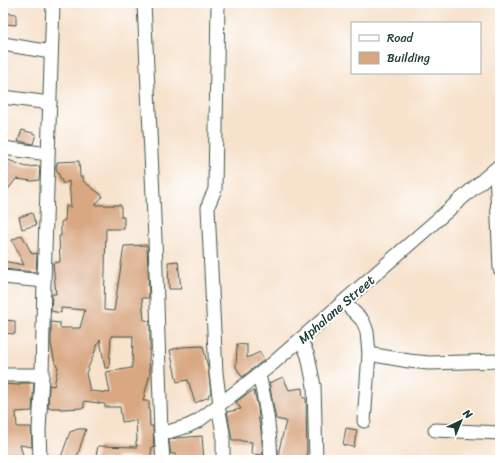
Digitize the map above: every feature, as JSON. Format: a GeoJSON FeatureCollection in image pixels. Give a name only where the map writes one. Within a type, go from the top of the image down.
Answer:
{"type":"FeatureCollection","features":[{"type":"Feature","properties":{"kind":"street"},"geometry":{"type":"LineString","coordinates":[[40,460],[52,3]]}},
{"type":"Feature","properties":{"kind":"street"},"geometry":{"type":"LineString","coordinates":[[144,3],[163,460]]}},
{"type":"Feature","properties":{"kind":"street"},"geometry":{"type":"LineString","coordinates":[[218,3],[215,189],[210,199],[208,208],[216,373],[223,433],[224,460]]}},
{"type":"Feature","properties":{"kind":"street"},"geometry":{"type":"LineString","coordinates":[[3,44],[51,52]]}},
{"type":"Feature","properties":{"kind":"street"},"geometry":{"type":"LineString","coordinates":[[3,97],[50,104]]}},
{"type":"Feature","properties":{"kind":"street"},"geometry":{"type":"LineString","coordinates":[[3,148],[48,154]]}},
{"type":"Feature","properties":{"kind":"street"},"geometry":{"type":"LineString","coordinates":[[498,167],[500,269]]}},
{"type":"Feature","properties":{"kind":"street","name":"Mphalane Street"},"geometry":{"type":"LineString","coordinates":[[161,434],[188,426],[198,421],[259,375],[498,167]]}},
{"type":"Feature","properties":{"kind":"street"},"geometry":{"type":"LineString","coordinates":[[3,277],[44,281]]}},
{"type":"Feature","properties":{"kind":"street"},"geometry":{"type":"LineString","coordinates":[[344,302],[358,316],[367,332],[369,354],[364,421]]}},
{"type":"Feature","properties":{"kind":"street"},"geometry":{"type":"LineString","coordinates":[[301,340],[308,356],[314,386],[316,460]]}},
{"type":"Feature","properties":{"kind":"street"},"geometry":{"type":"LineString","coordinates":[[369,354],[429,363],[500,360]]}},
{"type":"Feature","properties":{"kind":"street"},"geometry":{"type":"LineString","coordinates":[[3,375],[42,375]]}},
{"type":"Feature","properties":{"kind":"street"},"geometry":{"type":"LineString","coordinates":[[259,375],[268,424],[271,460]]}},
{"type":"Feature","properties":{"kind":"street"},"geometry":{"type":"LineString","coordinates":[[435,430],[500,433]]}},
{"type":"Feature","properties":{"kind":"building"},"geometry":{"type":"Polygon","coordinates":[[[6,13],[16,14],[16,25],[6,24],[6,13]]]}},
{"type":"Feature","properties":{"kind":"building"},"geometry":{"type":"Polygon","coordinates":[[[22,130],[36,134],[33,144],[18,141],[22,130]]]}},
{"type":"Feature","properties":{"kind":"building"},"geometry":{"type":"Polygon","coordinates":[[[6,159],[26,167],[40,166],[39,180],[32,181],[16,179],[3,196],[3,167],[6,159]]]}},
{"type":"Feature","properties":{"kind":"building"},"geometry":{"type":"Polygon","coordinates":[[[79,161],[80,177],[84,177],[83,181],[103,196],[95,205],[121,205],[121,217],[124,217],[124,229],[106,229],[104,310],[114,311],[124,246],[147,245],[149,298],[142,298],[144,320],[150,321],[150,373],[143,401],[149,401],[150,426],[153,426],[154,448],[152,447],[150,460],[135,457],[116,457],[116,459],[95,460],[98,446],[137,447],[136,420],[122,422],[120,407],[105,407],[105,404],[84,401],[84,408],[48,408],[49,385],[54,386],[58,367],[55,363],[51,344],[51,322],[60,323],[60,328],[80,328],[85,310],[61,308],[61,313],[51,311],[52,294],[56,294],[53,263],[60,262],[59,236],[61,236],[61,222],[65,220],[66,206],[71,207],[69,181],[63,184],[56,168],[57,162],[79,161]],[[111,336],[109,368],[105,368],[100,339],[86,373],[90,391],[110,393],[106,372],[132,368],[133,336],[111,336]]]}},
{"type":"Feature","properties":{"kind":"building"},"geometry":{"type":"Polygon","coordinates":[[[32,213],[36,225],[22,229],[19,217],[32,213]]]}},
{"type":"Feature","properties":{"kind":"building"},"geometry":{"type":"Polygon","coordinates":[[[22,235],[32,254],[37,253],[36,272],[3,269],[3,261],[24,265],[12,240],[22,235]]]}},
{"type":"Feature","properties":{"kind":"building"},"geometry":{"type":"Polygon","coordinates":[[[178,261],[181,289],[169,289],[168,262],[178,261]]]}},
{"type":"Feature","properties":{"kind":"building"},"geometry":{"type":"Polygon","coordinates":[[[3,320],[15,321],[15,334],[3,333],[3,320]]]}},
{"type":"Feature","properties":{"kind":"building"},"geometry":{"type":"Polygon","coordinates":[[[237,344],[247,345],[247,358],[260,352],[264,360],[242,377],[236,367],[237,344]]]}},
{"type":"Feature","properties":{"kind":"building"},"geometry":{"type":"Polygon","coordinates":[[[203,346],[208,368],[211,393],[208,395],[209,397],[195,403],[188,380],[177,382],[170,350],[182,347],[203,346]]]}},
{"type":"Feature","properties":{"kind":"building"},"geometry":{"type":"Polygon","coordinates":[[[283,377],[289,390],[302,388],[303,398],[306,398],[307,460],[281,460],[281,456],[279,456],[286,421],[276,419],[269,383],[283,377]]]}},
{"type":"Feature","properties":{"kind":"building"},"geometry":{"type":"Polygon","coordinates":[[[20,383],[34,383],[32,411],[16,412],[17,427],[31,427],[32,447],[20,445],[24,458],[3,460],[3,384],[19,385],[20,383]]]}},
{"type":"Feature","properties":{"kind":"building"},"geometry":{"type":"Polygon","coordinates":[[[253,391],[258,408],[263,455],[251,454],[252,442],[232,440],[227,412],[241,409],[236,402],[253,391]]]}},
{"type":"Feature","properties":{"kind":"building"},"geometry":{"type":"Polygon","coordinates":[[[346,428],[357,430],[354,447],[343,445],[346,428]]]}},
{"type":"Feature","properties":{"kind":"building"},"geometry":{"type":"Polygon","coordinates":[[[78,429],[86,429],[76,460],[60,460],[70,432],[78,429]]]}},
{"type":"Feature","properties":{"kind":"building"},"geometry":{"type":"Polygon","coordinates":[[[202,436],[204,460],[176,460],[175,454],[171,454],[169,440],[202,436]]]}}]}
